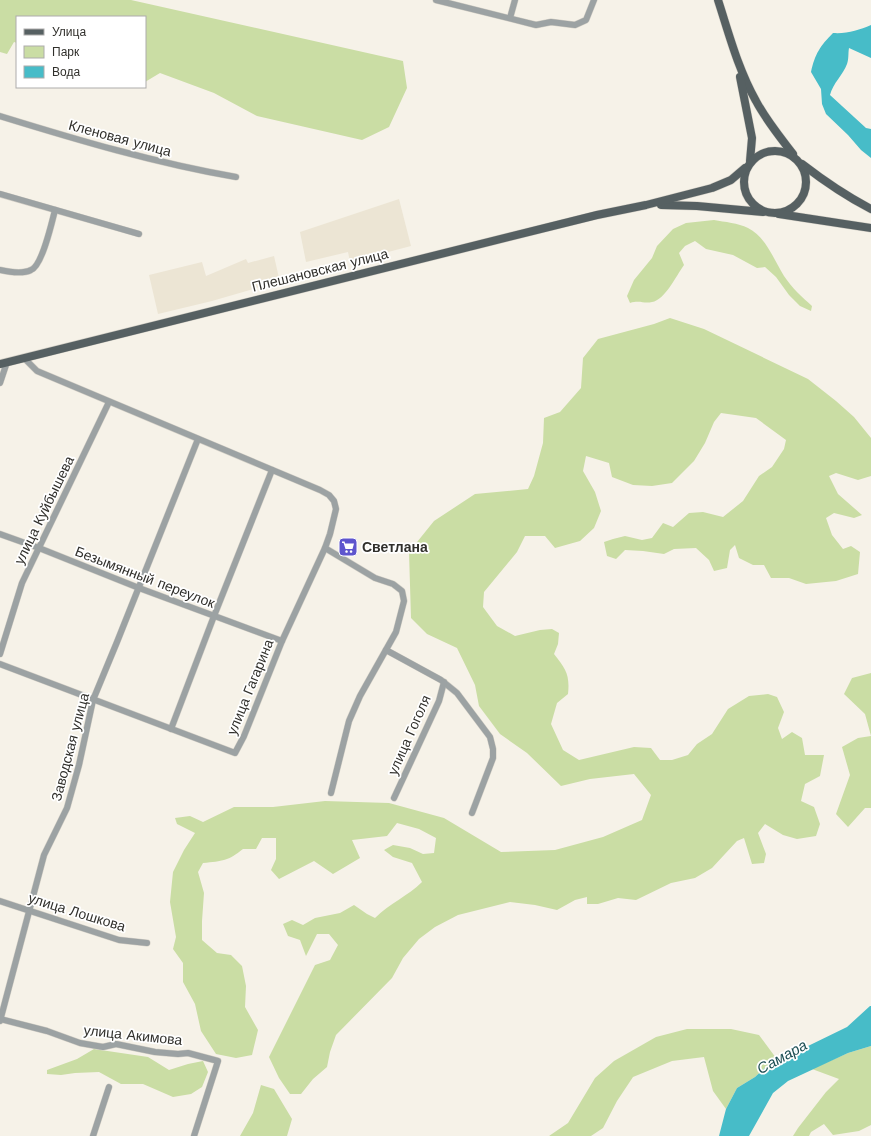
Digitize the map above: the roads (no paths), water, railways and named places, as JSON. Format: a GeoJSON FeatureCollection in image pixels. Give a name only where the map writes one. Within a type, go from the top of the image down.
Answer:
{"type":"FeatureCollection","features":[{"type":"Feature","properties":{"kind":"main road"},"geometry":{"type":"LineString","coordinates":[[718,0],[736,56],[756,102],[770,125],[797,159],[806,180],[806,188],[803,196],[792,208],[771,213],[758,208],[751,202],[747,195],[744,182],[752,138],[736,56]]}},
{"type":"Feature","properties":{"kind":"main road"},"geometry":{"type":"LineString","coordinates":[[646,205],[722,185],[763,153],[770,151],[786,152],[828,184],[851,199],[871,209]]}},
{"type":"Feature","properties":{"kind":"main road"},"geometry":{"type":"LineString","coordinates":[[646,205],[697,206],[771,213],[871,228]]}},
{"type":"Feature","properties":{"kind":"main road","name":"Плешановская улица"},"geometry":{"type":"LineString","coordinates":[[3,363],[589,217],[646,205]]}},
{"type":"Feature","properties":{"kind":"street"},"geometry":{"type":"LineString","coordinates":[[436,0],[536,25],[551,22],[575,25],[586,20],[594,0]]}},
{"type":"Feature","properties":{"kind":"street"},"geometry":{"type":"LineString","coordinates":[[510,18],[515,0]]}},
{"type":"Feature","properties":{"kind":"street","name":"Кленовая улица"},"geometry":{"type":"LineString","coordinates":[[0,116],[134,156],[203,172],[236,177]]}},
{"type":"Feature","properties":{"kind":"street"},"geometry":{"type":"LineString","coordinates":[[0,194],[139,234]]}},
{"type":"Feature","properties":{"kind":"street"},"geometry":{"type":"LineString","coordinates":[[0,270],[25,272],[33,270],[43,252],[55,210]]}},
{"type":"Feature","properties":{"kind":"street"},"geometry":{"type":"LineString","coordinates":[[24,358],[37,371],[272,470],[214,616],[172,729]]}},
{"type":"Feature","properties":{"kind":"street"},"geometry":{"type":"LineString","coordinates":[[0,383],[3,363]]}},
{"type":"Feature","properties":{"kind":"street","name":"улица Куйбышева"},"geometry":{"type":"LineString","coordinates":[[0,654],[22,583],[110,402]]}},
{"type":"Feature","properties":{"kind":"street","name":"Заводская улица"},"geometry":{"type":"LineString","coordinates":[[0,1020],[44,855],[67,808],[79,765],[93,700],[140,588],[198,439]]}},
{"type":"Feature","properties":{"kind":"street","name":"улица Гагарина"},"geometry":{"type":"LineString","coordinates":[[0,664],[235,754],[244,736],[282,641],[326,548],[336,508],[334,501],[320,490],[272,470]]}},
{"type":"Feature","properties":{"kind":"street","name":"Безымянный переулок"},"geometry":{"type":"LineString","coordinates":[[0,534],[282,641]]}},
{"type":"Feature","properties":{"kind":"street"},"geometry":{"type":"LineString","coordinates":[[326,548],[375,578],[393,584],[402,591],[404,601],[396,632],[360,696],[349,721],[331,793]]}},
{"type":"Feature","properties":{"kind":"street"},"geometry":{"type":"LineString","coordinates":[[386,650],[444,682],[457,693],[490,737],[493,749],[493,758],[472,813]]}},
{"type":"Feature","properties":{"kind":"street","name":"улица Гоголя"},"geometry":{"type":"LineString","coordinates":[[394,798],[439,701],[444,682]]}},
{"type":"Feature","properties":{"kind":"street","name":"улица Лошкова"},"geometry":{"type":"LineString","coordinates":[[0,901],[120,940],[147,943]]}},
{"type":"Feature","properties":{"kind":"street","name":"улица Акимова"},"geometry":{"type":"LineString","coordinates":[[0,1020],[47,1030],[80,1043],[103,1047],[116,1044],[155,1052],[178,1054],[188,1053],[218,1061],[194,1136]]}},
{"type":"Feature","properties":{"kind":"street"},"geometry":{"type":"LineString","coordinates":[[93,1136],[109,1087]]}},
{"type":"Feature","properties":{"kind":"water"},"geometry":{"type":"Polygon","coordinates":[[[871,25],[871,58],[849,48],[847,64],[833,87],[830,95],[866,128],[871,129],[871,158],[861,150],[826,114],[822,104],[821,89],[811,72],[814,60],[819,51],[833,33],[853,31],[871,25]]]}},
{"type":"Feature","properties":{"kind":"water","name":"Самара"},"geometry":{"type":"Polygon","coordinates":[[[870,1006],[871,1046],[848,1053],[788,1081],[773,1093],[749,1136],[719,1136],[726,1109],[737,1088],[755,1077],[776,1058],[808,1046],[847,1027],[870,1006]]]}},
{"type":"Feature","properties":{"kind":"place","name":"Светлана"},"geometry":{"type":"Point","coordinates":[348,547]}}]}
